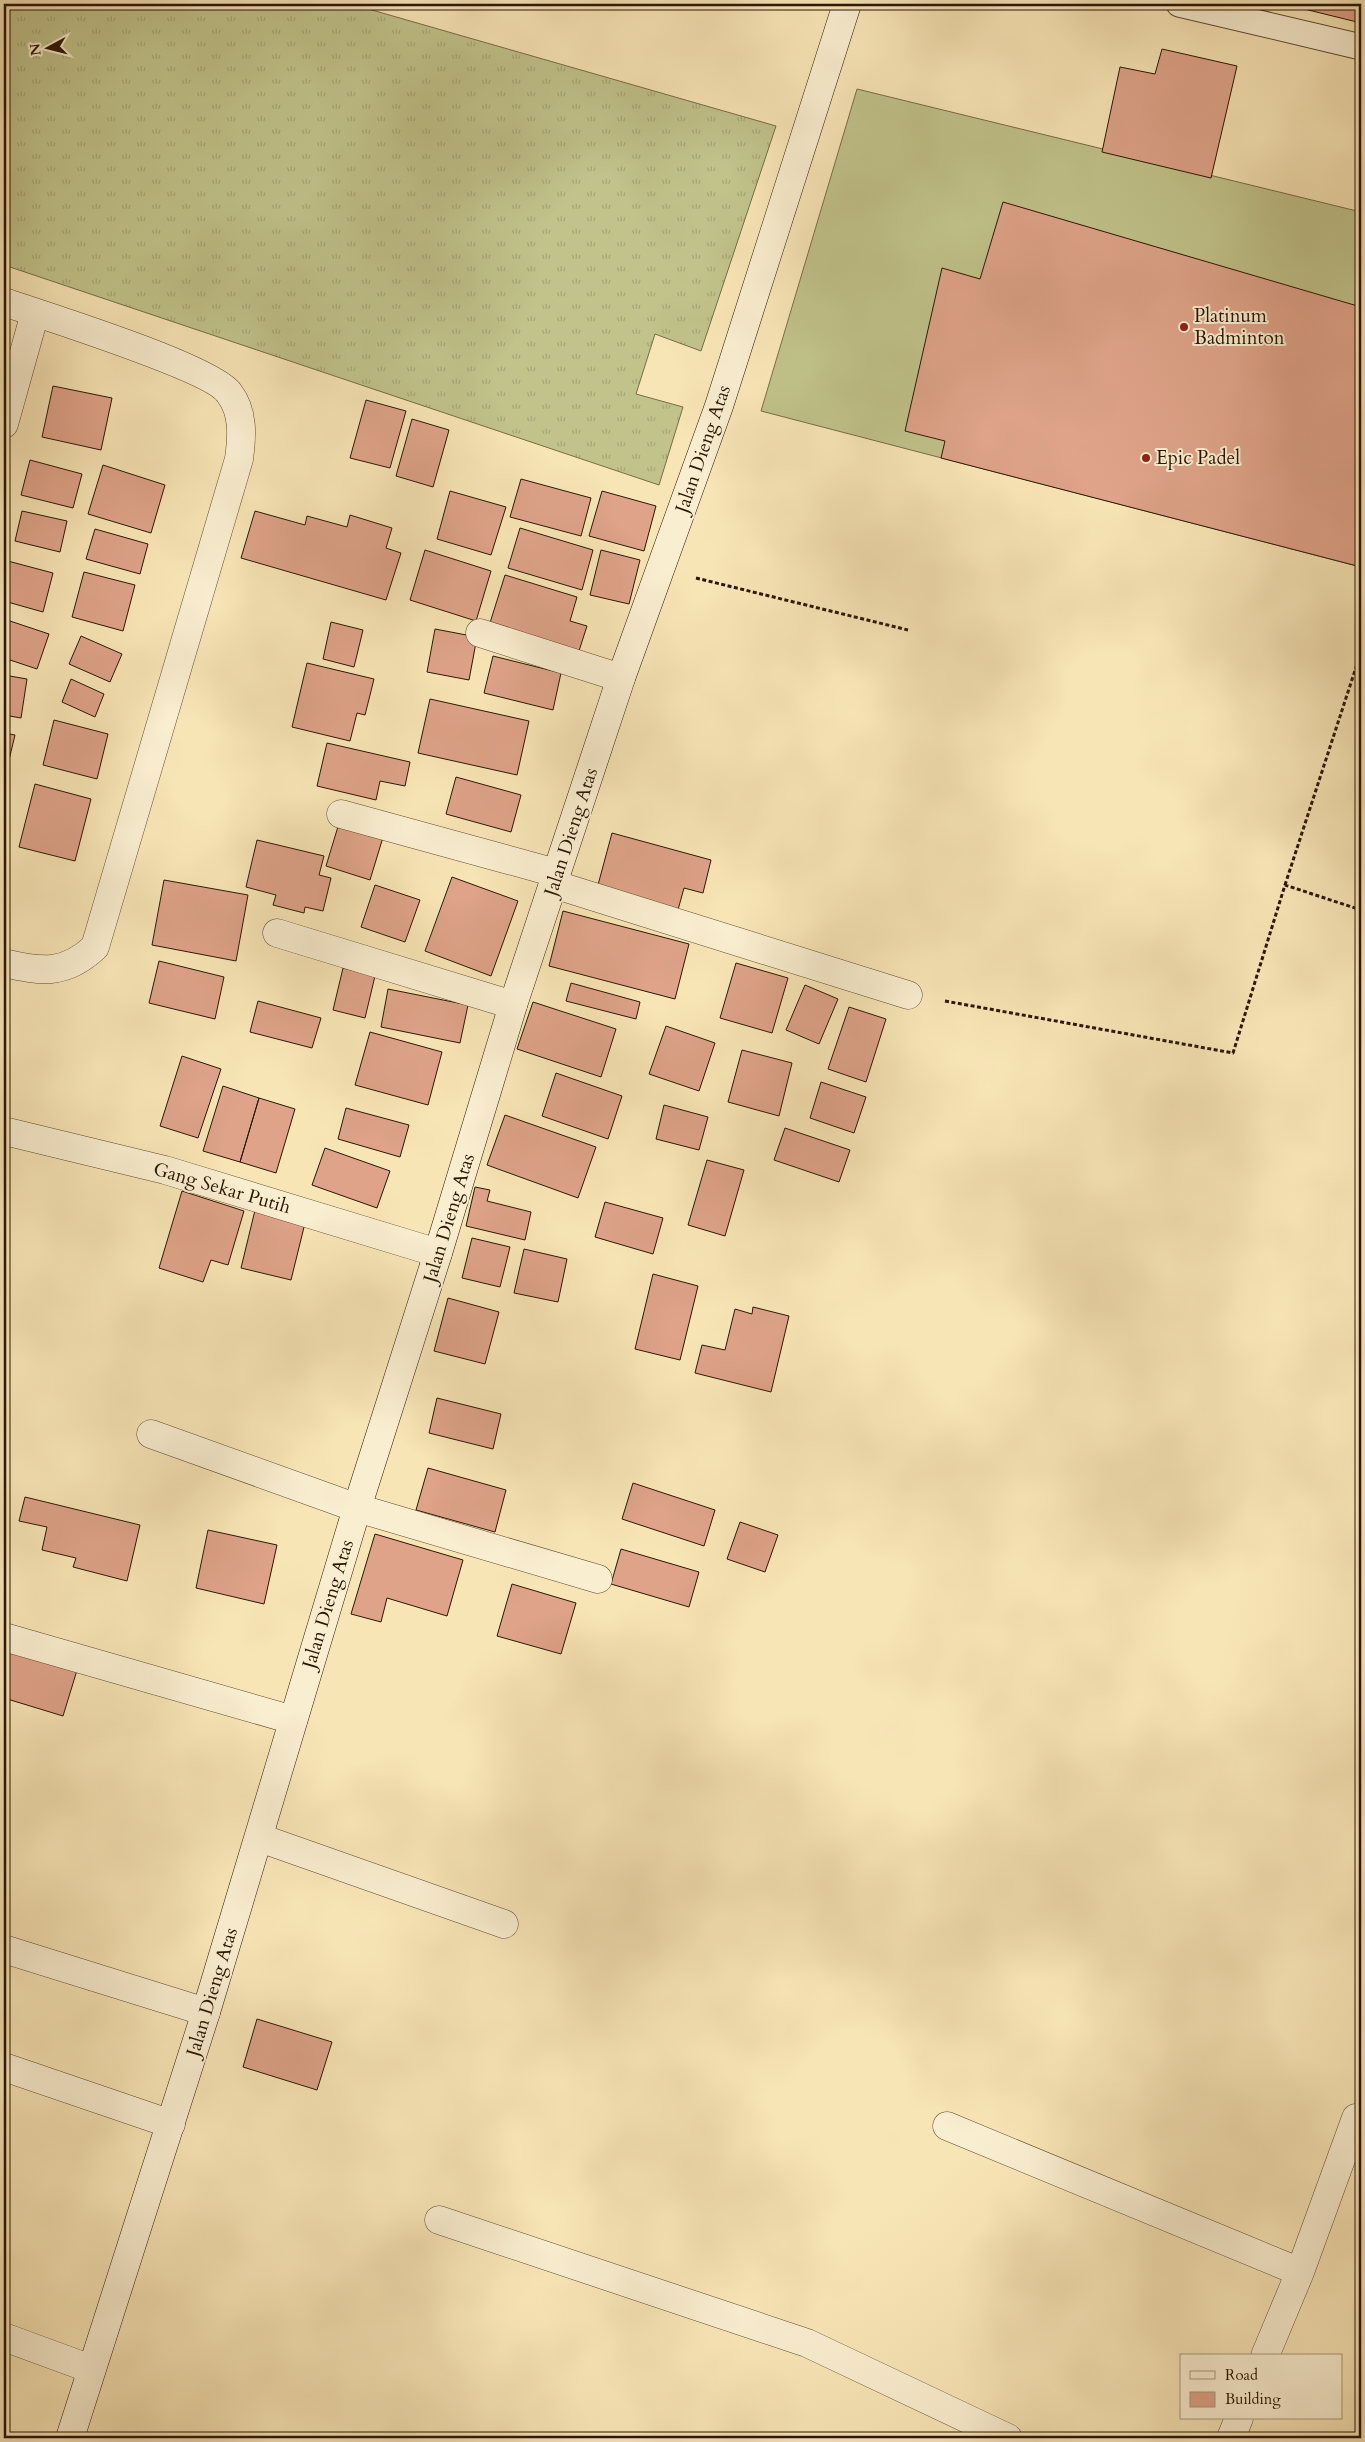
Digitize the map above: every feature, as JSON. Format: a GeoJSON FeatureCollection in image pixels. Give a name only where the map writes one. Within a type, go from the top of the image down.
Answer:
{"type":"FeatureCollection","features":[{"type":"Feature","properties":{"kind":"street","name":"Jalan Dieng Atas"},"geometry":{"type":"LineString","coordinates":[[70,2438],[260,1838],[293,1720],[357,1508],[438,1253],[513,1005],[621,678],[719,406],[847,4]]}},
{"type":"Feature","properties":{"kind":"street"},"geometry":{"type":"LineString","coordinates":[[4,302],[177,364],[211,380],[229,391],[238,410],[242,433],[239,459],[95,946],[81,959],[68,966],[47,970],[4,963]]}},
{"type":"Feature","properties":{"kind":"street"},"geometry":{"type":"LineString","coordinates":[[4,424],[35,313]]}},
{"type":"Feature","properties":{"kind":"street"},"geometry":{"type":"LineString","coordinates":[[480,632],[621,678]]}},
{"type":"Feature","properties":{"kind":"street"},"geometry":{"type":"LineString","coordinates":[[341,814],[555,879],[908,995]]}},
{"type":"Feature","properties":{"kind":"street"},"geometry":{"type":"LineString","coordinates":[[277,933],[513,1005]]}},
{"type":"Feature","properties":{"kind":"street","name":"Gang Sekar Putih"},"geometry":{"type":"LineString","coordinates":[[4,1132],[165,1170],[438,1253]]}},
{"type":"Feature","properties":{"kind":"street"},"geometry":{"type":"LineString","coordinates":[[151,1434],[357,1508],[598,1579]]}},
{"type":"Feature","properties":{"kind":"street"},"geometry":{"type":"LineString","coordinates":[[4,1637],[293,1720]]}},
{"type":"Feature","properties":{"kind":"street"},"geometry":{"type":"LineString","coordinates":[[260,1838],[504,1924]]}},
{"type":"Feature","properties":{"kind":"street"},"geometry":{"type":"LineString","coordinates":[[4,1949],[206,2012]]}},
{"type":"Feature","properties":{"kind":"street"},"geometry":{"type":"LineString","coordinates":[[4,2068],[171,2124]]}},
{"type":"Feature","properties":{"kind":"street"},"geometry":{"type":"LineString","coordinates":[[1266,2354],[1300,2272],[1356,2118]]}},
{"type":"Feature","properties":{"kind":"street"},"geometry":{"type":"LineString","coordinates":[[947,2126],[1300,2272]]}},
{"type":"Feature","properties":{"kind":"street"},"geometry":{"type":"LineString","coordinates":[[438,2220],[806,2343],[1008,2438]]}},
{"type":"Feature","properties":{"kind":"street"},"geometry":{"type":"LineString","coordinates":[[4,2337],[91,2369]]}},
{"type":"Feature","properties":{"kind":"street"},"geometry":{"type":"LineString","coordinates":[[1231,2438],[1238,2420]]}},
{"type":"Feature","properties":{"kind":"lane"},"geometry":{"type":"LineString","coordinates":[[1179,4],[1361,47]]}},
{"type":"Feature","properties":{"kind":"path"},"geometry":{"type":"LineString","coordinates":[[661,570],[908,630]]}},
{"type":"Feature","properties":{"kind":"path"},"geometry":{"type":"LineString","coordinates":[[908,995],[1233,1053],[1285,885],[1361,652]]}},
{"type":"Feature","properties":{"kind":"path"},"geometry":{"type":"LineString","coordinates":[[1285,885],[1361,910]]}},
{"type":"Feature","properties":{"kind":"green space"},"geometry":{"type":"Polygon","coordinates":[[[4,4],[351,4],[776,126],[701,351],[655,334],[636,394],[683,407],[659,485],[4,265],[4,4]]]}},
{"type":"Feature","properties":{"kind":"green space"},"geometry":{"type":"Polygon","coordinates":[[[857,89],[1361,212],[1361,567],[761,411],[857,89]]]}},
{"type":"Feature","properties":{"kind":"building"},"geometry":{"type":"Polygon","coordinates":[[[1284,4],[1361,4],[1361,23],[1284,4]]]}},
{"type":"Feature","properties":{"kind":"building"},"geometry":{"type":"Polygon","coordinates":[[[1162,49],[1237,66],[1211,178],[1102,152],[1120,67],[1155,74],[1162,49]]]}},
{"type":"Feature","properties":{"kind":"building"},"geometry":{"type":"Polygon","coordinates":[[[1003,202],[1361,307],[1361,567],[941,458],[945,441],[905,431],[942,268],[980,279],[1003,202]]]}},
{"type":"Feature","properties":{"kind":"building"},"geometry":{"type":"Polygon","coordinates":[[[53,386],[112,398],[101,450],[42,437],[53,386]]]}},
{"type":"Feature","properties":{"kind":"building"},"geometry":{"type":"Polygon","coordinates":[[[366,400],[406,411],[390,468],[350,458],[366,400]]]}},
{"type":"Feature","properties":{"kind":"building"},"geometry":{"type":"Polygon","coordinates":[[[412,419],[449,430],[433,487],[396,476],[412,419]]]}},
{"type":"Feature","properties":{"kind":"building"},"geometry":{"type":"Polygon","coordinates":[[[30,460],[82,474],[73,508],[21,495],[30,460]]]}},
{"type":"Feature","properties":{"kind":"building"},"geometry":{"type":"Polygon","coordinates":[[[103,465],[165,485],[151,533],[88,514],[103,465]]]}},
{"type":"Feature","properties":{"kind":"building"},"geometry":{"type":"Polygon","coordinates":[[[521,479],[591,498],[581,536],[510,517],[521,479]]]}},
{"type":"Feature","properties":{"kind":"building"},"geometry":{"type":"Polygon","coordinates":[[[450,491],[506,507],[491,555],[437,539],[450,491]]]}},
{"type":"Feature","properties":{"kind":"building"},"geometry":{"type":"Polygon","coordinates":[[[602,491],[656,506],[644,551],[589,536],[602,491]]]}},
{"type":"Feature","properties":{"kind":"building"},"geometry":{"type":"Polygon","coordinates":[[[22,511],[67,521],[60,552],[15,541],[22,511]]]}},
{"type":"Feature","properties":{"kind":"building"},"geometry":{"type":"Polygon","coordinates":[[[255,511],[305,525],[307,516],[347,527],[350,515],[392,528],[386,548],[401,553],[386,600],[241,558],[255,511]]]}},
{"type":"Feature","properties":{"kind":"building"},"geometry":{"type":"Polygon","coordinates":[[[520,528],[593,550],[582,590],[508,568],[520,528]]]}},
{"type":"Feature","properties":{"kind":"building"},"geometry":{"type":"Polygon","coordinates":[[[95,529],[148,544],[140,574],[86,559],[95,529]]]}},
{"type":"Feature","properties":{"kind":"building"},"geometry":{"type":"Polygon","coordinates":[[[425,550],[491,571],[476,621],[410,600],[425,550]]]}},
{"type":"Feature","properties":{"kind":"building"},"geometry":{"type":"Polygon","coordinates":[[[601,550],[640,560],[629,604],[590,595],[601,550]]]}},
{"type":"Feature","properties":{"kind":"building"},"geometry":{"type":"Polygon","coordinates":[[[4,560],[53,573],[43,612],[4,601],[4,560]]]}},
{"type":"Feature","properties":{"kind":"building"},"geometry":{"type":"Polygon","coordinates":[[[84,572],[135,585],[123,631],[72,617],[84,572]]]}},
{"type":"Feature","properties":{"kind":"building"},"geometry":{"type":"Polygon","coordinates":[[[505,575],[577,597],[570,621],[587,626],[578,654],[489,626],[505,575]]]}},
{"type":"Feature","properties":{"kind":"building"},"geometry":{"type":"Polygon","coordinates":[[[4,619],[49,634],[37,669],[4,658],[4,619]]]}},
{"type":"Feature","properties":{"kind":"building"},"geometry":{"type":"Polygon","coordinates":[[[331,622],[363,630],[354,667],[323,659],[331,622]]]}},
{"type":"Feature","properties":{"kind":"building"},"geometry":{"type":"Polygon","coordinates":[[[435,629],[477,637],[469,680],[427,672],[435,629]]]}},
{"type":"Feature","properties":{"kind":"building"},"geometry":{"type":"Polygon","coordinates":[[[81,636],[122,654],[110,682],[69,664],[81,636]]]}},
{"type":"Feature","properties":{"kind":"building"},"geometry":{"type":"Polygon","coordinates":[[[493,656],[561,673],[553,710],[484,693],[493,656]]]}},
{"type":"Feature","properties":{"kind":"building"},"geometry":{"type":"Polygon","coordinates":[[[307,663],[374,679],[365,715],[357,713],[350,741],[292,727],[307,663]]]}},
{"type":"Feature","properties":{"kind":"building"},"geometry":{"type":"Polygon","coordinates":[[[4,675],[27,679],[21,718],[4,715],[4,675]]]}},
{"type":"Feature","properties":{"kind":"building"},"geometry":{"type":"Polygon","coordinates":[[[71,679],[104,694],[95,717],[62,702],[71,679]]]}},
{"type":"Feature","properties":{"kind":"building"},"geometry":{"type":"Polygon","coordinates":[[[430,699],[529,721],[517,775],[418,753],[430,699]]]}},
{"type":"Feature","properties":{"kind":"building"},"geometry":{"type":"Polygon","coordinates":[[[54,720],[108,734],[97,779],[43,765],[54,720]]]}},
{"type":"Feature","properties":{"kind":"building"},"geometry":{"type":"Polygon","coordinates":[[[4,733],[15,735],[5,777],[4,776],[4,733]]]}},
{"type":"Feature","properties":{"kind":"building"},"geometry":{"type":"Polygon","coordinates":[[[327,743],[410,762],[405,786],[380,781],[376,800],[317,786],[327,743]]]}},
{"type":"Feature","properties":{"kind":"building"},"geometry":{"type":"Polygon","coordinates":[[[456,777],[521,795],[511,832],[446,814],[456,777]]]}},
{"type":"Feature","properties":{"kind":"building"},"geometry":{"type":"Polygon","coordinates":[[[35,784],[91,799],[75,861],[19,847],[35,784]]]}},
{"type":"Feature","properties":{"kind":"building"},"geometry":{"type":"Polygon","coordinates":[[[340,820],[384,834],[370,880],[326,866],[340,820]]]}},
{"type":"Feature","properties":{"kind":"building"},"geometry":{"type":"Polygon","coordinates":[[[612,833],[711,860],[703,893],[684,888],[676,917],[595,896],[612,833]]]}},
{"type":"Feature","properties":{"kind":"building"},"geometry":{"type":"Polygon","coordinates":[[[257,840],[324,856],[319,875],[331,878],[323,911],[305,907],[304,913],[273,905],[276,895],[246,887],[257,840]]]}},
{"type":"Feature","properties":{"kind":"building"},"geometry":{"type":"Polygon","coordinates":[[[452,877],[518,901],[491,976],[425,951],[452,877]]]}},
{"type":"Feature","properties":{"kind":"building"},"geometry":{"type":"Polygon","coordinates":[[[164,880],[248,895],[236,961],[152,945],[164,880]]]}},
{"type":"Feature","properties":{"kind":"building"},"geometry":{"type":"Polygon","coordinates":[[[375,885],[420,900],[405,942],[361,927],[375,885]]]}},
{"type":"Feature","properties":{"kind":"building"},"geometry":{"type":"Polygon","coordinates":[[[563,911],[689,944],[675,999],[549,966],[563,911]]]}},
{"type":"Feature","properties":{"kind":"building"},"geometry":{"type":"Polygon","coordinates":[[[159,961],[224,977],[215,1019],[149,1003],[159,961]]]}},
{"type":"Feature","properties":{"kind":"building"},"geometry":{"type":"Polygon","coordinates":[[[736,963],[788,978],[772,1033],[720,1018],[736,963]]]}},
{"type":"Feature","properties":{"kind":"building"},"geometry":{"type":"Polygon","coordinates":[[[343,968],[375,976],[365,1018],[333,1010],[343,968]]]}},
{"type":"Feature","properties":{"kind":"building"},"geometry":{"type":"Polygon","coordinates":[[[571,983],[640,1002],[636,1019],[566,1001],[571,983]]]}},
{"type":"Feature","properties":{"kind":"building"},"geometry":{"type":"Polygon","coordinates":[[[805,985],[838,999],[819,1044],[786,1030],[805,985]]]}},
{"type":"Feature","properties":{"kind":"building"},"geometry":{"type":"Polygon","coordinates":[[[388,989],[468,1005],[460,1043],[381,1027],[388,989]]]}},
{"type":"Feature","properties":{"kind":"building"},"geometry":{"type":"Polygon","coordinates":[[[258,1001],[321,1018],[312,1048],[250,1032],[258,1001]]]}},
{"type":"Feature","properties":{"kind":"building"},"geometry":{"type":"Polygon","coordinates":[[[533,1002],[616,1029],[601,1077],[517,1049],[533,1002]]]}},
{"type":"Feature","properties":{"kind":"building"},"geometry":{"type":"Polygon","coordinates":[[[849,1007],[886,1019],[866,1082],[828,1069],[849,1007]]]}},
{"type":"Feature","properties":{"kind":"building"},"geometry":{"type":"Polygon","coordinates":[[[666,1026],[715,1043],[699,1091],[649,1074],[666,1026]]]}},
{"type":"Feature","properties":{"kind":"building"},"geometry":{"type":"Polygon","coordinates":[[[370,1032],[442,1052],[428,1105],[355,1085],[370,1032]]]}},
{"type":"Feature","properties":{"kind":"building"},"geometry":{"type":"Polygon","coordinates":[[[742,1050],[792,1063],[779,1116],[728,1102],[742,1050]]]}},
{"type":"Feature","properties":{"kind":"building"},"geometry":{"type":"Polygon","coordinates":[[[182,1056],[221,1069],[198,1138],[160,1126],[182,1056]]]}},
{"type":"Feature","properties":{"kind":"building"},"geometry":{"type":"Polygon","coordinates":[[[556,1073],[622,1096],[608,1139],[542,1116],[556,1073]]]}},
{"type":"Feature","properties":{"kind":"building"},"geometry":{"type":"Polygon","coordinates":[[[821,1082],[866,1097],[854,1133],[810,1118],[821,1082]]]}},
{"type":"Feature","properties":{"kind":"building"},"geometry":{"type":"Polygon","coordinates":[[[223,1086],[259,1098],[240,1162],[203,1151],[223,1086]]]}},
{"type":"Feature","properties":{"kind":"building"},"geometry":{"type":"Polygon","coordinates":[[[259,1098],[295,1109],[276,1173],[240,1162],[259,1098]]]}},
{"type":"Feature","properties":{"kind":"building"},"geometry":{"type":"Polygon","coordinates":[[[664,1105],[708,1117],[699,1150],[656,1139],[664,1105]]]}},
{"type":"Feature","properties":{"kind":"building"},"geometry":{"type":"Polygon","coordinates":[[[346,1108],[409,1125],[400,1157],[338,1139],[346,1108]]]}},
{"type":"Feature","properties":{"kind":"building"},"geometry":{"type":"Polygon","coordinates":[[[505,1115],[596,1147],[578,1198],[487,1165],[505,1115]]]}},
{"type":"Feature","properties":{"kind":"building"},"geometry":{"type":"Polygon","coordinates":[[[785,1128],[850,1150],[839,1182],[774,1160],[785,1128]]]}},
{"type":"Feature","properties":{"kind":"building"},"geometry":{"type":"Polygon","coordinates":[[[325,1148],[390,1171],[377,1208],[312,1185],[325,1148]]]}},
{"type":"Feature","properties":{"kind":"building"},"geometry":{"type":"Polygon","coordinates":[[[707,1160],[744,1170],[725,1236],[688,1225],[707,1160]]]}},
{"type":"Feature","properties":{"kind":"building"},"geometry":{"type":"Polygon","coordinates":[[[475,1187],[490,1190],[487,1201],[531,1212],[525,1240],[466,1226],[475,1187]]]}},
{"type":"Feature","properties":{"kind":"building"},"geometry":{"type":"Polygon","coordinates":[[[182,1191],[244,1211],[228,1265],[211,1260],[203,1282],[159,1268],[182,1191]]]}},
{"type":"Feature","properties":{"kind":"building"},"geometry":{"type":"Polygon","coordinates":[[[605,1202],[663,1218],[653,1254],[595,1237],[605,1202]]]}},
{"type":"Feature","properties":{"kind":"building"},"geometry":{"type":"Polygon","coordinates":[[[256,1206],[306,1219],[291,1280],[241,1268],[256,1206]]]}},
{"type":"Feature","properties":{"kind":"building"},"geometry":{"type":"Polygon","coordinates":[[[472,1238],[510,1247],[500,1287],[462,1278],[472,1238]]]}},
{"type":"Feature","properties":{"kind":"building"},"geometry":{"type":"Polygon","coordinates":[[[524,1249],[567,1259],[558,1302],[514,1293],[524,1249]]]}},
{"type":"Feature","properties":{"kind":"building"},"geometry":{"type":"Polygon","coordinates":[[[653,1274],[698,1286],[680,1360],[635,1349],[653,1274]]]}},
{"type":"Feature","properties":{"kind":"building"},"geometry":{"type":"Polygon","coordinates":[[[448,1298],[499,1312],[485,1364],[434,1351],[448,1298]]]}},
{"type":"Feature","properties":{"kind":"building"},"geometry":{"type":"Polygon","coordinates":[[[753,1307],[789,1316],[771,1392],[695,1373],[702,1345],[725,1350],[735,1309],[752,1314],[753,1307]]]}},
{"type":"Feature","properties":{"kind":"building"},"geometry":{"type":"Polygon","coordinates":[[[437,1398],[501,1414],[493,1449],[429,1433],[437,1398]]]}},
{"type":"Feature","properties":{"kind":"building"},"geometry":{"type":"Polygon","coordinates":[[[428,1468],[506,1490],[495,1532],[416,1510],[428,1468]]]}},
{"type":"Feature","properties":{"kind":"building"},"geometry":{"type":"Polygon","coordinates":[[[633,1483],[715,1510],[704,1546],[622,1519],[633,1483]]]}},
{"type":"Feature","properties":{"kind":"building"},"geometry":{"type":"Polygon","coordinates":[[[25,1497],[140,1525],[127,1581],[73,1567],[76,1558],[42,1550],[47,1527],[19,1521],[25,1497]]]}},
{"type":"Feature","properties":{"kind":"building"},"geometry":{"type":"Polygon","coordinates":[[[740,1522],[778,1535],[765,1572],[727,1559],[740,1522]]]}},
{"type":"Feature","properties":{"kind":"building"},"geometry":{"type":"Polygon","coordinates":[[[208,1530],[277,1545],[264,1604],[196,1588],[208,1530]]]}},
{"type":"Feature","properties":{"kind":"building"},"geometry":{"type":"Polygon","coordinates":[[[375,1534],[463,1560],[447,1616],[387,1598],[381,1622],[351,1614],[375,1534]]]}},
{"type":"Feature","properties":{"kind":"building"},"geometry":{"type":"Polygon","coordinates":[[[621,1549],[699,1572],[689,1607],[611,1584],[621,1549]]]}},
{"type":"Feature","properties":{"kind":"building"},"geometry":{"type":"Polygon","coordinates":[[[512,1584],[576,1603],[561,1654],[497,1636],[512,1584]]]}},
{"type":"Feature","properties":{"kind":"building"},"geometry":{"type":"Polygon","coordinates":[[[4,1645],[78,1667],[63,1716],[4,1698],[4,1645]]]}},
{"type":"Feature","properties":{"kind":"building"},"geometry":{"type":"Polygon","coordinates":[[[257,2019],[332,2042],[317,2090],[243,2067],[257,2019]]]}},
{"type":"Feature","properties":{"kind":"place","name":"Platinum Badminton"},"geometry":{"type":"Point","coordinates":[1184,327]}},
{"type":"Feature","properties":{"kind":"place","name":"Epic Padel"},"geometry":{"type":"Point","coordinates":[1146,458]}}]}
